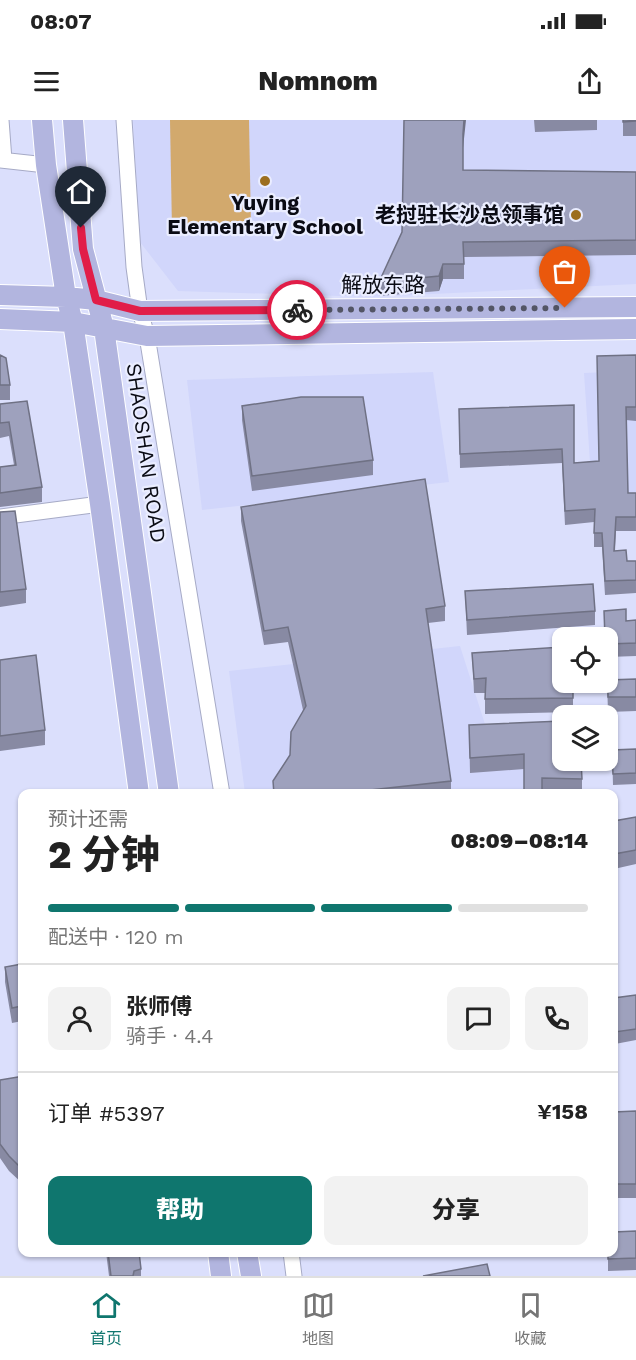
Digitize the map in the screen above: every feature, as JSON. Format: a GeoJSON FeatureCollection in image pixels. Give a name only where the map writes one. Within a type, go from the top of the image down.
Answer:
{"type":"FeatureCollection","features":[{"type":"Feature","properties":{"kind":"main road"},"geometry":{"type":"LineString","coordinates":[[42,120],[46,165],[66,297],[73,322],[100,504],[138,789]]}},
{"type":"Feature","properties":{"kind":"main road","name":"SHAOSHAN ROAD"},"geometry":{"type":"LineString","coordinates":[[73,120],[83,249],[104,328],[168,789]]}},
{"type":"Feature","properties":{"kind":"main road","name":"解放东路"},"geometry":{"type":"LineString","coordinates":[[0,295],[96,300],[140,311],[636,307]]}},
{"type":"Feature","properties":{"kind":"main road"},"geometry":{"type":"LineString","coordinates":[[0,318],[73,322],[147,336],[636,329]]}},
{"type":"Feature","properties":{"kind":"main road"},"geometry":{"type":"LineString","coordinates":[[219,1257],[221,1276]]}},
{"type":"Feature","properties":{"kind":"main road"},"geometry":{"type":"LineString","coordinates":[[249,1257],[251,1276]]}},
{"type":"Feature","properties":{"kind":"street"},"geometry":{"type":"LineString","coordinates":[[1,120],[2,160],[46,165]]}},
{"type":"Feature","properties":{"kind":"street"},"geometry":{"type":"LineString","coordinates":[[124,120],[134,267],[140,311],[147,336],[221,789]]}},
{"type":"Feature","properties":{"kind":"street"},"geometry":{"type":"LineString","coordinates":[[0,517],[100,504]]}},
{"type":"Feature","properties":{"kind":"street"},"geometry":{"type":"LineString","coordinates":[[292,1257],[294,1276]]}},
{"type":"Feature","properties":{"kind":"shaded area"},"geometry":{"type":"Polygon","coordinates":[[[133,120],[636,120],[636,284],[371,297],[178,291],[140,242],[133,120]]]}},
{"type":"Feature","properties":{"kind":"shaded area"},"geometry":{"type":"Polygon","coordinates":[[[170,120],[249,120],[251,228],[172,230],[170,120]]]}},
{"type":"Feature","properties":{"kind":"shaded area"},"geometry":{"type":"Polygon","coordinates":[[[636,371],[636,509],[593,507],[584,373],[636,371]]]}},
{"type":"Feature","properties":{"kind":"shaded area"},"geometry":{"type":"Polygon","coordinates":[[[433,372],[449,482],[202,510],[187,380],[433,372]]]}},
{"type":"Feature","properties":{"kind":"shaded area"},"geometry":{"type":"Polygon","coordinates":[[[460,646],[491,743],[552,758],[552,771],[577,771],[575,789],[244,789],[229,671],[460,646]]]}},
{"type":"Feature","properties":{"kind":"building"},"geometry":{"type":"Polygon","coordinates":[[[404,120],[464,120],[463,170],[636,172],[636,240],[463,242],[464,264],[443,264],[439,276],[379,282],[402,232],[404,120]]]}},
{"type":"Feature","properties":{"kind":"building"},"geometry":{"type":"Polygon","coordinates":[[[0,355],[6,358],[10,385],[0,385],[0,355]]]}},
{"type":"Feature","properties":{"kind":"building"},"geometry":{"type":"Polygon","coordinates":[[[636,355],[636,407],[626,407],[628,493],[636,493],[636,517],[616,517],[614,551],[626,550],[627,561],[636,561],[636,580],[605,581],[602,533],[594,533],[595,509],[565,511],[562,449],[460,454],[459,409],[574,405],[574,463],[599,461],[597,356],[636,355]]]}},
{"type":"Feature","properties":{"kind":"building"},"geometry":{"type":"Polygon","coordinates":[[[301,397],[363,397],[373,460],[252,476],[242,406],[301,397]]]}},
{"type":"Feature","properties":{"kind":"building"},"geometry":{"type":"Polygon","coordinates":[[[27,401],[42,487],[0,493],[0,467],[16,465],[9,422],[0,423],[0,404],[27,401]]]}},
{"type":"Feature","properties":{"kind":"building"},"geometry":{"type":"Polygon","coordinates":[[[425,479],[445,606],[426,609],[451,781],[379,789],[274,789],[273,781],[290,755],[291,732],[306,706],[288,627],[264,631],[241,507],[425,479]]]}},
{"type":"Feature","properties":{"kind":"building"},"geometry":{"type":"Polygon","coordinates":[[[15,511],[26,589],[0,592],[0,512],[15,511]]]}},
{"type":"Feature","properties":{"kind":"building"},"geometry":{"type":"Polygon","coordinates":[[[593,584],[595,611],[467,620],[465,591],[593,584]]]}},
{"type":"Feature","properties":{"kind":"building"},"geometry":{"type":"Polygon","coordinates":[[[626,609],[626,621],[636,620],[636,643],[618,644],[618,627],[605,627],[604,611],[626,609]]]}},
{"type":"Feature","properties":{"kind":"building"},"geometry":{"type":"Polygon","coordinates":[[[552,648],[552,693],[573,693],[573,698],[485,699],[486,678],[474,679],[472,653],[552,648]]]}},
{"type":"Feature","properties":{"kind":"building"},"geometry":{"type":"Polygon","coordinates":[[[36,655],[45,730],[0,736],[0,660],[36,655]]]}},
{"type":"Feature","properties":{"kind":"building"},"geometry":{"type":"Polygon","coordinates":[[[636,679],[636,697],[608,697],[608,693],[618,693],[618,680],[636,679]]]}},
{"type":"Feature","properties":{"kind":"building"},"geometry":{"type":"Polygon","coordinates":[[[552,721],[552,771],[582,771],[582,779],[542,778],[542,789],[524,789],[524,754],[470,758],[469,725],[552,721]]]}},
{"type":"Feature","properties":{"kind":"building"},"geometry":{"type":"Polygon","coordinates":[[[636,749],[636,773],[613,774],[613,771],[618,771],[618,750],[636,749]]]}},
{"type":"Feature","properties":{"kind":"building"},"geometry":{"type":"Polygon","coordinates":[[[636,817],[636,850],[618,853],[618,820],[636,817]]]}},
{"type":"Feature","properties":{"kind":"building"},"geometry":{"type":"Polygon","coordinates":[[[18,965],[18,1007],[12,1008],[5,967],[18,965]]]}},
{"type":"Feature","properties":{"kind":"building"},"geometry":{"type":"Polygon","coordinates":[[[636,995],[636,1029],[618,1032],[618,997],[636,995]]]}},
{"type":"Feature","properties":{"kind":"building"},"geometry":{"type":"Polygon","coordinates":[[[18,1077],[18,1165],[0,1144],[0,1080],[18,1077]]]}},
{"type":"Feature","properties":{"kind":"building"},"geometry":{"type":"Polygon","coordinates":[[[636,1111],[636,1184],[618,1184],[618,1112],[636,1111]]]}},
{"type":"Feature","properties":{"kind":"building"},"geometry":{"type":"Polygon","coordinates":[[[636,1231],[636,1258],[608,1259],[608,1257],[618,1257],[618,1232],[636,1231]]]}},
{"type":"Feature","properties":{"kind":"building"},"geometry":{"type":"Polygon","coordinates":[[[109,1257],[140,1257],[141,1269],[134,1271],[133,1276],[111,1276],[109,1257]]]}},
{"type":"Feature","properties":{"kind":"building"},"geometry":{"type":"Polygon","coordinates":[[[487,1264],[490,1276],[423,1276],[487,1264]]]}},
{"type":"Feature","properties":{"kind":"way so far"},"geometry":{"type":"LineString","coordinates":[[297,310],[565,308]]}},
{"type":"Feature","properties":{"kind":"place","name":"Yuying Elementary School"},"geometry":{"type":"Point","coordinates":[265,181]}},
{"type":"Feature","properties":{"kind":"place","name":"老挝驻长沙总领事馆"},"geometry":{"type":"Point","coordinates":[576,215]}},
{"type":"Feature","properties":{"kind":"route"},"geometry":{"type":"LineString","coordinates":[[81,228],[83,249],[96,300],[140,311],[297,310]]}}]}
